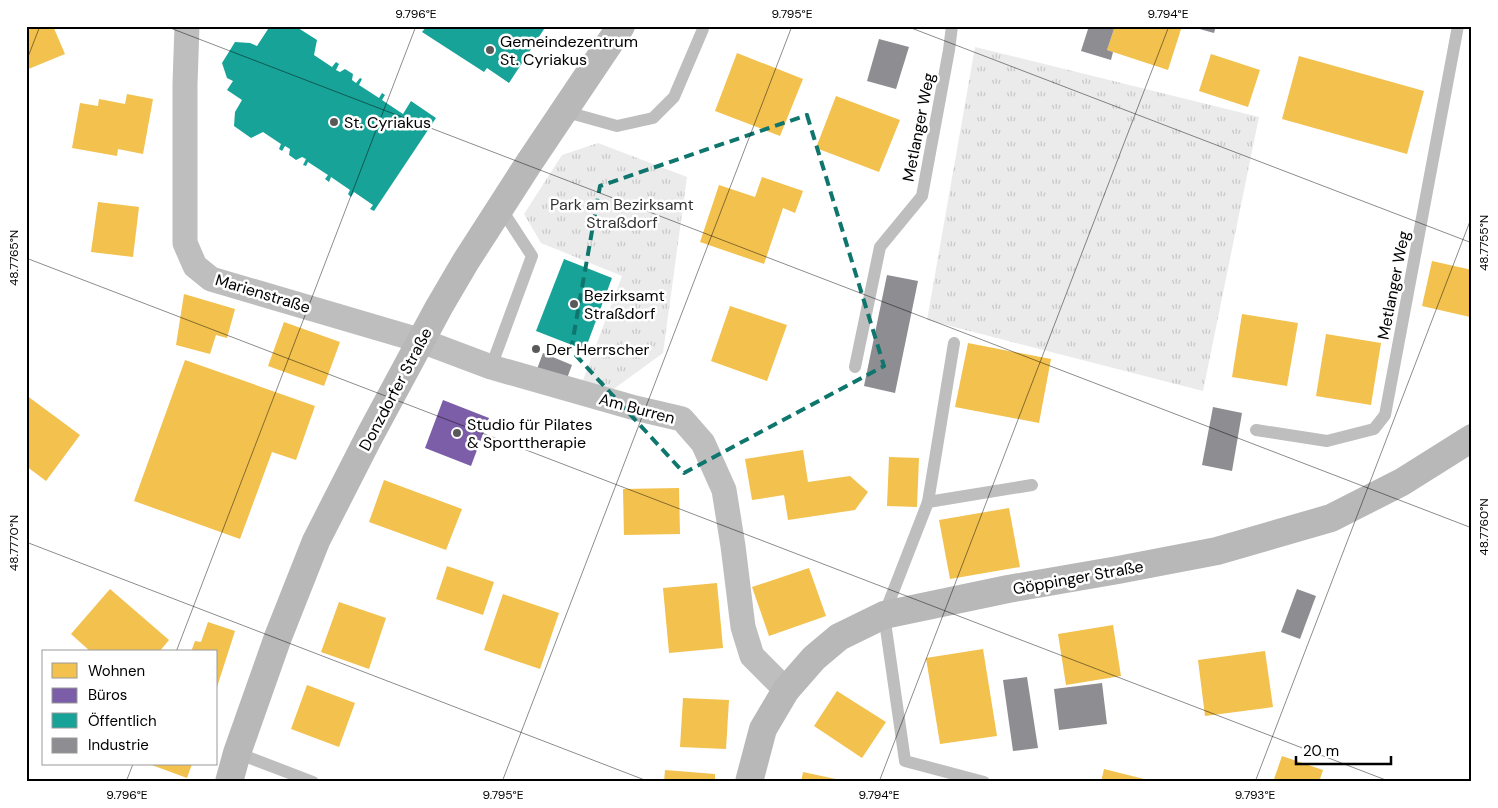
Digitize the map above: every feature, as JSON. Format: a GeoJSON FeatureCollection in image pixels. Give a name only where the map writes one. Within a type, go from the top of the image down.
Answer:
{"type":"FeatureCollection","features":[{"type":"Feature","properties":{"kind":"main road","name":"Donzdorfer Straße"},"geometry":{"type":"LineString","coordinates":[[229,782],[237,753],[278,637],[316,541],[369,437],[439,307],[500,207],[621,26]]}},
{"type":"Feature","properties":{"kind":"main road","name":"Göppinger Straße"},"geometry":{"type":"LineString","coordinates":[[749,782],[763,729],[786,690],[814,658],[839,637],[884,615],[1008,589],[1217,551],[1331,518],[1402,482],[1472,438]]}},
{"type":"Feature","properties":{"kind":"street","name":"Marienstraße"},"geometry":{"type":"LineString","coordinates":[[187,26],[185,244],[195,266],[211,279],[422,340]]}},
{"type":"Feature","properties":{"kind":"street","name":"Am Burren"},"geometry":{"type":"LineString","coordinates":[[422,340],[491,367],[635,408],[682,419],[704,443],[724,490],[734,546],[743,627],[752,656],[786,690]]}},
{"type":"Feature","properties":{"kind":"lane"},"geometry":{"type":"LineString","coordinates":[[564,111],[616,126],[653,118],[674,97],[702,26]]}},
{"type":"Feature","properties":{"kind":"lane","name":"Metlanger Weg"},"geometry":{"type":"LineString","coordinates":[[856,366],[880,247],[922,196],[952,26]]}},
{"type":"Feature","properties":{"kind":"lane","name":"Metlanger Weg"},"geometry":{"type":"LineString","coordinates":[[1256,430],[1327,441],[1374,429],[1386,415],[1458,26]]}},
{"type":"Feature","properties":{"kind":"lane"},"geometry":{"type":"LineString","coordinates":[[491,367],[532,256],[500,207]]}},
{"type":"Feature","properties":{"kind":"lane"},"geometry":{"type":"LineString","coordinates":[[954,343],[928,502],[884,615],[905,761],[984,782]]}},
{"type":"Feature","properties":{"kind":"lane"},"geometry":{"type":"LineString","coordinates":[[928,502],[1032,485]]}},
{"type":"Feature","properties":{"kind":"lane"},"geometry":{"type":"LineString","coordinates":[[237,753],[313,782]]}},
{"type":"Feature","properties":{"kind":"highlighted area"},"geometry":{"type":"Polygon","coordinates":[[[807,115],[884,366],[684,473],[571,350],[600,186],[807,115]]]}},
{"type":"Feature","properties":{"kind":"green space"},"geometry":{"type":"Polygon","coordinates":[[[975,47],[1259,117],[1203,391],[927,320],[975,47]]]}},
{"type":"Feature","properties":{"kind":"green space","name":"Park am Bezirksamt Straßdorf"},"geometry":{"type":"Polygon","coordinates":[[[598,143],[687,177],[663,353],[611,391],[583,380],[622,276],[541,243],[524,214],[562,155],[598,143]]]}},
{"type":"Feature","properties":{"kind":"building: Wohnen"},"geometry":{"type":"Polygon","coordinates":[[[26,26],[53,26],[65,54],[26,70],[26,26]]]}},
{"type":"Feature","properties":{"kind":"building: Wohnen"},"geometry":{"type":"Polygon","coordinates":[[[1115,26],[1182,26],[1168,70],[1107,50],[1115,26]]]}},
{"type":"Feature","properties":{"kind":"building: Wohnen"},"geometry":{"type":"Polygon","coordinates":[[[737,53],[803,79],[780,136],[715,111],[737,53]]]}},
{"type":"Feature","properties":{"kind":"building: Wohnen"},"geometry":{"type":"Polygon","coordinates":[[[1211,54],[1260,70],[1248,107],[1199,91],[1211,54]]]}},
{"type":"Feature","properties":{"kind":"building: Wohnen"},"geometry":{"type":"Polygon","coordinates":[[[1299,56],[1424,91],[1407,154],[1282,119],[1299,56]]]}},
{"type":"Feature","properties":{"kind":"building: Wohnen"},"geometry":{"type":"Polygon","coordinates":[[[127,94],[153,99],[143,154],[118,149],[117,156],[72,148],[80,103],[98,106],[99,99],[125,104],[127,94]]]}},
{"type":"Feature","properties":{"kind":"building: Wohnen"},"geometry":{"type":"Polygon","coordinates":[[[836,96],[900,120],[879,172],[816,148],[836,96]]]}},
{"type":"Feature","properties":{"kind":"building: Wohnen"},"geometry":{"type":"Polygon","coordinates":[[[762,177],[803,191],[795,213],[783,208],[764,264],[700,242],[719,185],[755,197],[762,177]]]}},
{"type":"Feature","properties":{"kind":"building: Wohnen"},"geometry":{"type":"Polygon","coordinates":[[[98,202],[139,207],[133,257],[91,252],[98,202]]]}},
{"type":"Feature","properties":{"kind":"building: Wohnen"},"geometry":{"type":"Polygon","coordinates":[[[1432,261],[1472,270],[1472,311],[1470,317],[1422,306],[1432,261]]]}},
{"type":"Feature","properties":{"kind":"building: Wohnen"},"geometry":{"type":"Polygon","coordinates":[[[184,294],[235,309],[227,338],[216,335],[210,354],[176,345],[184,294]]]}},
{"type":"Feature","properties":{"kind":"building: Wohnen"},"geometry":{"type":"Polygon","coordinates":[[[730,306],[787,325],[767,381],[711,361],[730,306]]]}},
{"type":"Feature","properties":{"kind":"building: Wohnen"},"geometry":{"type":"Polygon","coordinates":[[[1242,314],[1298,323],[1287,386],[1232,377],[1242,314]]]}},
{"type":"Feature","properties":{"kind":"building: Wohnen"},"geometry":{"type":"Polygon","coordinates":[[[284,322],[340,342],[324,386],[268,366],[284,322]]]}},
{"type":"Feature","properties":{"kind":"building: Wohnen"},"geometry":{"type":"Polygon","coordinates":[[[1326,334],[1381,343],[1371,405],[1316,396],[1326,334]]]}},
{"type":"Feature","properties":{"kind":"building: Wohnen"},"geometry":{"type":"Polygon","coordinates":[[[968,343],[1051,359],[1039,423],[955,407],[968,343]]]}},
{"type":"Feature","properties":{"kind":"building: Wohnen"},"geometry":{"type":"Polygon","coordinates":[[[185,360],[315,406],[296,460],[272,452],[240,539],[134,501],[185,360]]]}},
{"type":"Feature","properties":{"kind":"building: Wohnen"},"geometry":{"type":"Polygon","coordinates":[[[26,395],[80,435],[46,481],[26,466],[26,395]]]}},
{"type":"Feature","properties":{"kind":"building: Wohnen"},"geometry":{"type":"Polygon","coordinates":[[[803,450],[808,482],[850,476],[868,492],[855,510],[788,520],[784,495],[752,500],[745,459],[803,450]]]}},
{"type":"Feature","properties":{"kind":"building: Wohnen"},"geometry":{"type":"Polygon","coordinates":[[[889,457],[919,458],[917,507],[887,506],[889,457]]]}},
{"type":"Feature","properties":{"kind":"building: Wohnen"},"geometry":{"type":"Polygon","coordinates":[[[384,480],[462,509],[446,550],[369,522],[384,480]]]}},
{"type":"Feature","properties":{"kind":"building: Wohnen"},"geometry":{"type":"Polygon","coordinates":[[[679,488],[680,534],[624,535],[623,489],[679,488]]]}},
{"type":"Feature","properties":{"kind":"building: Wohnen"},"geometry":{"type":"Polygon","coordinates":[[[1009,508],[1020,567],[950,579],[939,520],[1009,508]]]}},
{"type":"Feature","properties":{"kind":"building: Wohnen"},"geometry":{"type":"Polygon","coordinates":[[[447,566],[494,582],[483,615],[436,599],[447,566]]]}},
{"type":"Feature","properties":{"kind":"building: Wohnen"},"geometry":{"type":"Polygon","coordinates":[[[809,568],[826,616],[769,636],[752,587],[809,568]]]}},
{"type":"Feature","properties":{"kind":"building: Wohnen"},"geometry":{"type":"Polygon","coordinates":[[[717,583],[723,648],[669,653],[663,588],[717,583]]]}},
{"type":"Feature","properties":{"kind":"building: Wohnen"},"geometry":{"type":"Polygon","coordinates":[[[110,589],[169,640],[161,650],[89,650],[71,634],[110,589]]]}},
{"type":"Feature","properties":{"kind":"building: Wohnen"},"geometry":{"type":"Polygon","coordinates":[[[503,594],[559,613],[540,669],[484,650],[503,594]]]}},
{"type":"Feature","properties":{"kind":"building: Wohnen"},"geometry":{"type":"Polygon","coordinates":[[[339,602],[386,618],[369,669],[321,652],[339,602]]]}},
{"type":"Feature","properties":{"kind":"building: Wohnen"},"geometry":{"type":"Polygon","coordinates":[[[208,622],[235,631],[218,684],[218,650],[192,650],[195,641],[201,642],[208,622]]]}},
{"type":"Feature","properties":{"kind":"building: Wohnen"},"geometry":{"type":"Polygon","coordinates":[[[1113,625],[1121,676],[1066,685],[1058,634],[1113,625]]]}},
{"type":"Feature","properties":{"kind":"building: Wohnen"},"geometry":{"type":"Polygon","coordinates":[[[983,649],[997,736],[940,744],[926,658],[983,649]]]}},
{"type":"Feature","properties":{"kind":"building: Wohnen"},"geometry":{"type":"Polygon","coordinates":[[[1265,651],[1273,707],[1205,716],[1198,660],[1265,651]]]}},
{"type":"Feature","properties":{"kind":"building: Wohnen"},"geometry":{"type":"Polygon","coordinates":[[[307,685],[355,703],[339,747],[291,729],[307,685]]]}},
{"type":"Feature","properties":{"kind":"building: Wohnen"},"geometry":{"type":"Polygon","coordinates":[[[837,691],[886,722],[862,758],[814,726],[837,691]]]}},
{"type":"Feature","properties":{"kind":"building: Wohnen"},"geometry":{"type":"Polygon","coordinates":[[[683,698],[729,700],[726,749],[680,747],[683,698]]]}},
{"type":"Feature","properties":{"kind":"building: Wohnen"},"geometry":{"type":"Polygon","coordinates":[[[1282,756],[1323,770],[1319,782],[1273,782],[1282,756]]]}},
{"type":"Feature","properties":{"kind":"building: Wohnen"},"geometry":{"type":"Polygon","coordinates":[[[154,766],[191,766],[187,778],[154,766]]]}},
{"type":"Feature","properties":{"kind":"building: Wohnen"},"geometry":{"type":"Polygon","coordinates":[[[1104,769],[1152,781],[1152,782],[1101,782],[1104,769]]]}},
{"type":"Feature","properties":{"kind":"building: Wohnen"},"geometry":{"type":"Polygon","coordinates":[[[665,770],[715,774],[715,782],[664,782],[665,770]]]}},
{"type":"Feature","properties":{"kind":"building: Wohnen"},"geometry":{"type":"Polygon","coordinates":[[[803,772],[845,781],[845,782],[801,782],[803,772]]]}},
{"type":"Feature","properties":{"kind":"building: Büros","name":"Studio für Pilates & Sporttherapie"},"geometry":{"type":"Polygon","coordinates":[[[443,400],[489,418],[471,466],[425,448],[443,400]]]}},
{"type":"Feature","properties":{"kind":"building: Öffentlich","name":"St. Cyriakus"},"geometry":{"type":"Polygon","coordinates":[[[270,26],[295,26],[317,40],[314,55],[332,67],[336,62],[339,64],[336,70],[340,72],[345,69],[353,74],[352,80],[356,83],[360,78],[362,79],[359,85],[379,98],[382,93],[385,95],[382,100],[403,114],[411,101],[436,118],[374,211],[370,209],[373,205],[354,192],[351,197],[348,194],[350,190],[331,177],[329,182],[325,179],[328,175],[308,162],[306,166],[303,165],[306,159],[302,157],[296,160],[289,155],[290,149],[285,146],[282,151],[279,149],[281,144],[263,132],[251,138],[234,126],[235,112],[242,100],[227,90],[233,81],[227,78],[222,63],[235,42],[250,43],[257,46],[270,26]]]}},
{"type":"Feature","properties":{"kind":"building: Öffentlich","name":"Gemeindezentrum St. Cyriakus"},"geometry":{"type":"Polygon","coordinates":[[[427,26],[546,26],[509,83],[487,68],[484,72],[422,32],[427,26]]]}},
{"type":"Feature","properties":{"kind":"building: Öffentlich","name":"Bezirksamt Straßdorf"},"geometry":{"type":"Polygon","coordinates":[[[564,259],[612,278],[585,350],[536,331],[564,259]]]}},
{"type":"Feature","properties":{"kind":"building: Industrie"},"geometry":{"type":"Polygon","coordinates":[[[1089,26],[1115,26],[1107,50],[1113,52],[1111,60],[1081,51],[1089,26]]]}},
{"type":"Feature","properties":{"kind":"building: Industrie"},"geometry":{"type":"Polygon","coordinates":[[[1197,26],[1216,26],[1214,33],[1196,28],[1197,26]]]}},
{"type":"Feature","properties":{"kind":"building: Industrie"},"geometry":{"type":"Polygon","coordinates":[[[879,39],[909,47],[896,89],[867,81],[879,39]]]}},
{"type":"Feature","properties":{"kind":"building: Industrie"},"geometry":{"type":"Polygon","coordinates":[[[887,275],[918,281],[895,393],[864,386],[887,275]]]}},
{"type":"Feature","properties":{"kind":"building: Industrie"},"geometry":{"type":"Polygon","coordinates":[[[543,353],[572,365],[566,381],[537,369],[543,353]]]}},
{"type":"Feature","properties":{"kind":"building: Industrie"},"geometry":{"type":"Polygon","coordinates":[[[1213,407],[1242,413],[1232,471],[1202,465],[1213,407]]]}},
{"type":"Feature","properties":{"kind":"building: Industrie"},"geometry":{"type":"Polygon","coordinates":[[[1297,589],[1316,596],[1300,639],[1281,632],[1297,589]]]}},
{"type":"Feature","properties":{"kind":"building: Industrie"},"geometry":{"type":"Polygon","coordinates":[[[1027,677],[1038,748],[1013,751],[1003,680],[1027,677]]]}},
{"type":"Feature","properties":{"kind":"building: Industrie"},"geometry":{"type":"Polygon","coordinates":[[[1102,683],[1107,724],[1059,730],[1054,689],[1102,683]]]}},
{"type":"Feature","properties":{"kind":"place","name":"Gemeindezentrum St. Cyriakus"},"geometry":{"type":"Point","coordinates":[490,50]}},
{"type":"Feature","properties":{"kind":"place","name":"St. Cyriakus"},"geometry":{"type":"Point","coordinates":[334,122]}},
{"type":"Feature","properties":{"kind":"place","name":"Bezirksamt Straßdorf"},"geometry":{"type":"Point","coordinates":[574,304]}},
{"type":"Feature","properties":{"kind":"place","name":"Der Herrscher"},"geometry":{"type":"Point","coordinates":[536,349]}},
{"type":"Feature","properties":{"kind":"place","name":"Studio für Pilates & Sporttherapie"},"geometry":{"type":"Point","coordinates":[457,433]}}]}
